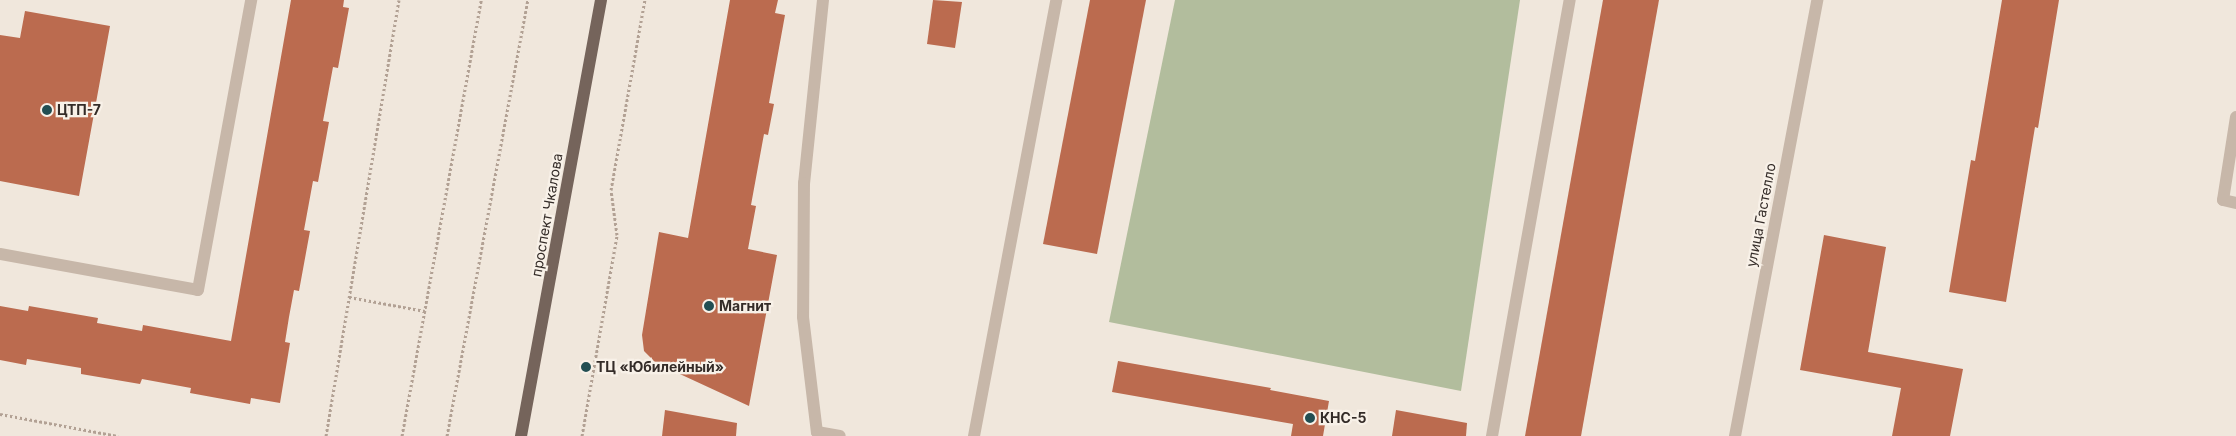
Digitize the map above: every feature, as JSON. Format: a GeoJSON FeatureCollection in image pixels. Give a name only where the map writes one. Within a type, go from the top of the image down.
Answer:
{"type":"FeatureCollection","features":[{"type":"Feature","properties":{"kind":"main road","name":"проспект Чкалова"},"geometry":{"type":"LineString","coordinates":[[521,436],[601,0]]}},
{"type":"Feature","properties":{"kind":"street"},"geometry":{"type":"LineString","coordinates":[[0,254],[198,290],[251,0]]}},
{"type":"Feature","properties":{"kind":"street"},"geometry":{"type":"LineString","coordinates":[[823,0],[804,183],[803,317],[817,434],[840,436]]}},
{"type":"Feature","properties":{"kind":"street"},"geometry":{"type":"LineString","coordinates":[[974,436],[1056,0]]}},
{"type":"Feature","properties":{"kind":"street"},"geometry":{"type":"LineString","coordinates":[[1492,436],[1570,0]]}},
{"type":"Feature","properties":{"kind":"street","name":"улица Гастелло"},"geometry":{"type":"LineString","coordinates":[[1735,436],[1817,0]]}},
{"type":"Feature","properties":{"kind":"street"},"geometry":{"type":"LineString","coordinates":[[2236,117],[2223,200],[2236,203]]}},
{"type":"Feature","properties":{"kind":"path"},"geometry":{"type":"LineString","coordinates":[[326,436],[399,0]]}},
{"type":"Feature","properties":{"kind":"path"},"geometry":{"type":"LineString","coordinates":[[402,436],[481,0]]}},
{"type":"Feature","properties":{"kind":"path"},"geometry":{"type":"LineString","coordinates":[[447,436],[528,0]]}},
{"type":"Feature","properties":{"kind":"path"},"geometry":{"type":"LineString","coordinates":[[582,436],[617,235],[611,190],[645,0]]}},
{"type":"Feature","properties":{"kind":"path"},"geometry":{"type":"LineString","coordinates":[[349,297],[425,312]]}},
{"type":"Feature","properties":{"kind":"path"},"geometry":{"type":"LineString","coordinates":[[0,414],[118,436]]}},
{"type":"Feature","properties":{"kind":"green space"},"geometry":{"type":"Polygon","coordinates":[[[1175,0],[1520,0],[1461,391],[1109,322],[1175,0]]]}},
{"type":"Feature","properties":{"kind":"building"},"geometry":{"type":"Polygon","coordinates":[[[291,0],[344,0],[343,7],[349,8],[338,68],[333,67],[323,121],[329,122],[318,182],[313,181],[304,230],[310,231],[299,291],[294,290],[289,317],[285,342],[290,343],[280,403],[251,398],[250,404],[190,393],[191,388],[142,379],[140,384],[81,374],[81,368],[27,359],[26,365],[0,360],[0,306],[28,311],[29,306],[98,318],[97,323],[142,331],[143,325],[231,341],[291,0]]]}},
{"type":"Feature","properties":{"kind":"building"},"geometry":{"type":"Polygon","coordinates":[[[730,0],[778,0],[775,13],[785,15],[769,103],[774,104],[768,135],[764,134],[751,205],[756,206],[748,249],[777,255],[749,406],[656,363],[644,351],[642,335],[659,232],[688,238],[730,0]]]}},
{"type":"Feature","properties":{"kind":"building"},"geometry":{"type":"Polygon","coordinates":[[[933,0],[962,2],[955,48],[927,44],[933,0]]]}},
{"type":"Feature","properties":{"kind":"building"},"geometry":{"type":"Polygon","coordinates":[[[1090,0],[1146,0],[1097,254],[1043,244],[1090,0]]]}},
{"type":"Feature","properties":{"kind":"building"},"geometry":{"type":"Polygon","coordinates":[[[1603,0],[1659,0],[1581,436],[1525,436],[1603,0]]]}},
{"type":"Feature","properties":{"kind":"building"},"geometry":{"type":"Polygon","coordinates":[[[2002,0],[2059,0],[2038,128],[2035,127],[2006,302],[1949,292],[1971,160],[1975,161],[2002,0]]]}},
{"type":"Feature","properties":{"kind":"building","name":"ЦТП-7"},"geometry":{"type":"Polygon","coordinates":[[[25,11],[110,26],[79,196],[0,181],[0,35],[20,38],[25,11]]]}},
{"type":"Feature","properties":{"kind":"building"},"geometry":{"type":"Polygon","coordinates":[[[1824,235],[1886,247],[1868,352],[1963,369],[1950,436],[1892,436],[1901,388],[1800,370],[1824,235]]]}},
{"type":"Feature","properties":{"kind":"building"},"geometry":{"type":"Polygon","coordinates":[[[1118,361],[1271,388],[1270,390],[1329,401],[1323,436],[1291,436],[1293,424],[1112,392],[1118,361]]]}},
{"type":"Feature","properties":{"kind":"building"},"geometry":{"type":"Polygon","coordinates":[[[665,410],[737,423],[736,436],[662,436],[665,410]]]}},
{"type":"Feature","properties":{"kind":"building"},"geometry":{"type":"Polygon","coordinates":[[[1396,410],[1467,423],[1466,436],[1392,436],[1396,410]]]}},
{"type":"Feature","properties":{"kind":"place","name":"ЦТП-7"},"geometry":{"type":"Point","coordinates":[47,110]}},
{"type":"Feature","properties":{"kind":"place","name":"Магнит"},"geometry":{"type":"Point","coordinates":[709,306]}},
{"type":"Feature","properties":{"kind":"place","name":"ТЦ «Юбилейный»"},"geometry":{"type":"Point","coordinates":[586,367]}},
{"type":"Feature","properties":{"kind":"place","name":"КНС-5"},"geometry":{"type":"Point","coordinates":[1310,418]}}]}
